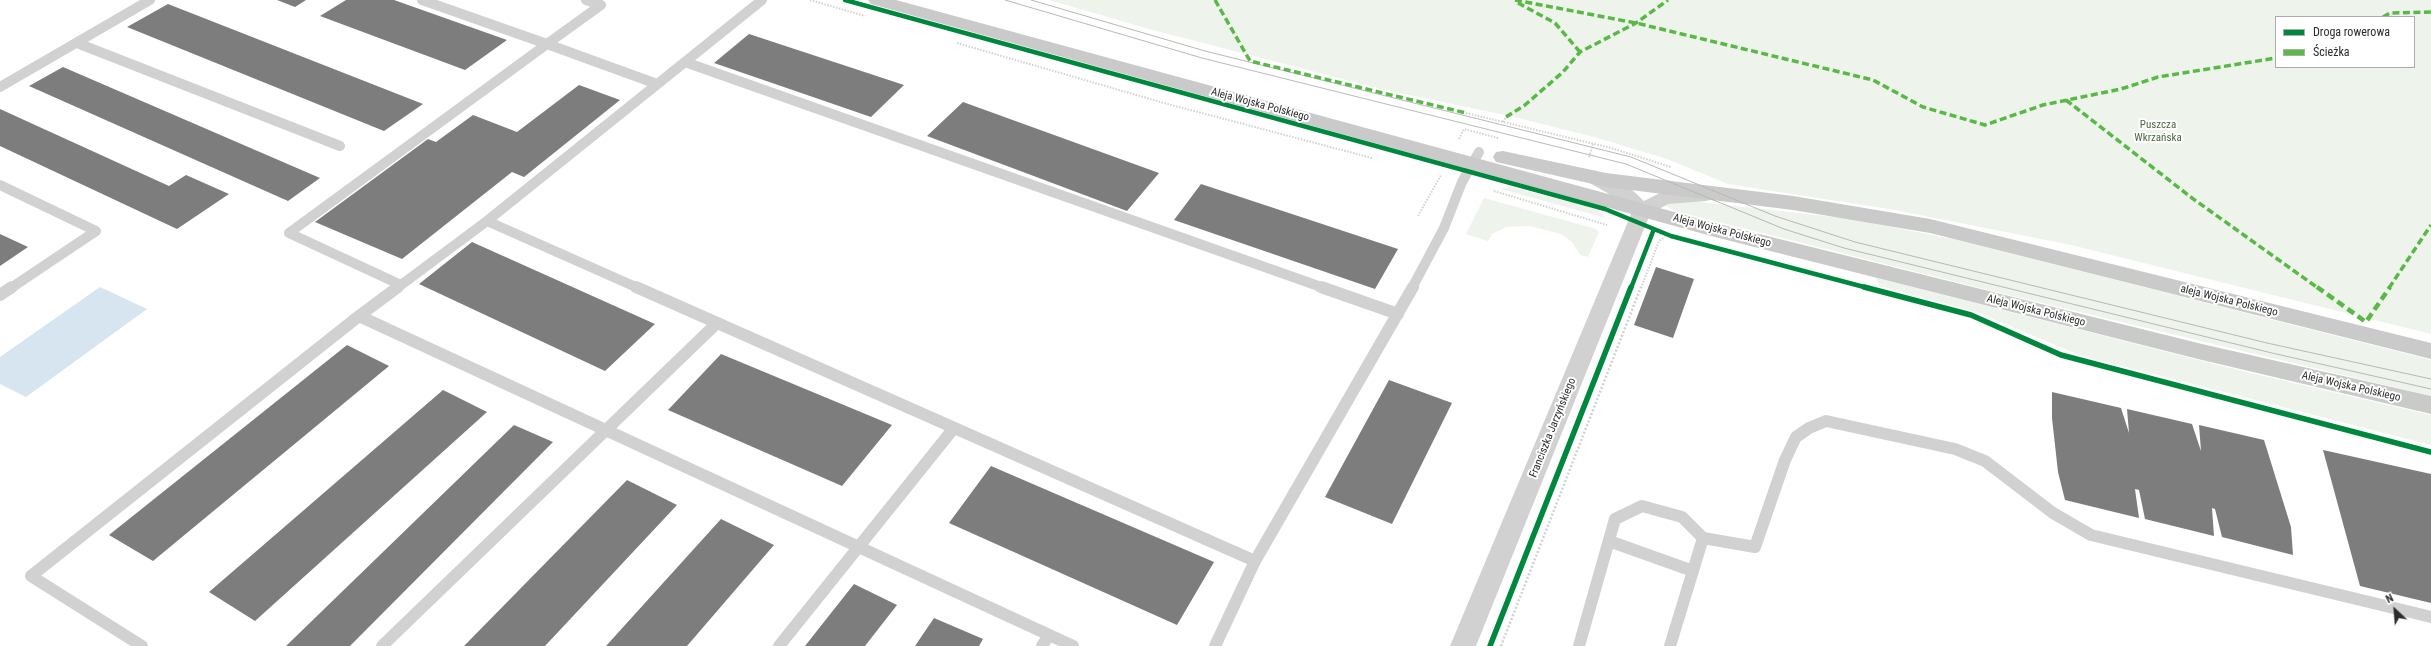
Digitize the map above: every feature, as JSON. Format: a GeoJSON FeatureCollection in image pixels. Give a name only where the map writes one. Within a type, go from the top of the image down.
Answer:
{"type":"FeatureCollection","features":[{"type":"Feature","properties":{"kind":"main road","name":"Aleja Wojska Polskiego"},"geometry":{"type":"LineString","coordinates":[[877,0],[1473,162],[1708,194],[1793,203],[1882,217],[2027,250]]}},
{"type":"Feature","properties":{"kind":"main road","name":"Aleja Wojska Polskiego"},"geometry":{"type":"LineString","coordinates":[[931,0],[1208,81],[1473,162],[1640,216],[2202,352],[2431,405]]}},
{"type":"Feature","properties":{"kind":"main road","name":"aleja Wojska Polskiego"},"geometry":{"type":"LineString","coordinates":[[2027,250],[2431,351]]}},
{"type":"Feature","properties":{"kind":"street","name":"Aleja Wojska Polskiego"},"geometry":{"type":"LineString","coordinates":[[1595,178],[1623,193],[1640,216],[1664,198],[1708,194]]}},
{"type":"Feature","properties":{"kind":"street","name":"Franciszka Jarzyńskiego"},"geometry":{"type":"LineString","coordinates":[[1463,646],[1640,216]]}},
{"type":"Feature","properties":{"kind":"lane"},"geometry":{"type":"LineString","coordinates":[[0,87],[150,0]]}},
{"type":"Feature","properties":{"kind":"lane"},"geometry":{"type":"LineString","coordinates":[[422,0],[657,84]]}},
{"type":"Feature","properties":{"kind":"lane"},"geometry":{"type":"LineString","coordinates":[[402,285],[289,233],[601,5],[586,0]]}},
{"type":"Feature","properties":{"kind":"lane"},"geometry":{"type":"LineString","coordinates":[[142,646],[31,576],[359,316],[487,221],[762,0]]}},
{"type":"Feature","properties":{"kind":"lane"},"geometry":{"type":"LineString","coordinates":[[77,43],[340,146]]}},
{"type":"Feature","properties":{"kind":"lane"},"geometry":{"type":"LineString","coordinates":[[685,62],[1398,314]]}},
{"type":"Feature","properties":{"kind":"lane"},"geometry":{"type":"LineString","coordinates":[[1215,646],[1255,562],[1398,314],[1444,228],[1462,182],[1473,162]]}},
{"type":"Feature","properties":{"kind":"lane"},"geometry":{"type":"LineString","coordinates":[[0,185],[96,231],[0,295]]}},
{"type":"Feature","properties":{"kind":"lane"},"geometry":{"type":"LineString","coordinates":[[487,221],[1255,562]]}},
{"type":"Feature","properties":{"kind":"lane"},"geometry":{"type":"LineString","coordinates":[[359,316],[859,547],[1045,640],[1073,646]]}},
{"type":"Feature","properties":{"kind":"lane"},"geometry":{"type":"LineString","coordinates":[[382,646],[717,323]]}},
{"type":"Feature","properties":{"kind":"lane"},"geometry":{"type":"LineString","coordinates":[[1579,646],[1615,519],[1642,506],[1682,517],[1703,538],[1755,547],[1785,460],[1796,437],[1809,428],[1826,421],[1955,449],[1985,461],[2053,513],[2091,535],[2431,617]]}},
{"type":"Feature","properties":{"kind":"lane"},"geometry":{"type":"LineString","coordinates":[[778,646],[954,428]]}},
{"type":"Feature","properties":{"kind":"lane"},"geometry":{"type":"LineString","coordinates":[[1670,646],[1703,538]]}},
{"type":"Feature","properties":{"kind":"lane"},"geometry":{"type":"LineString","coordinates":[[1609,541],[1693,570]]}},
{"type":"Feature","properties":{"kind":"path"},"geometry":{"type":"LineString","coordinates":[[810,0],[870,18]]}},
{"type":"Feature","properties":{"kind":"path"},"geometry":{"type":"LineString","coordinates":[[953,42],[1164,103],[1379,160]]}},
{"type":"Feature","properties":{"kind":"path"},"geometry":{"type":"LineString","coordinates":[[1466,113],[1587,142]]}},
{"type":"Feature","properties":{"kind":"path"},"geometry":{"type":"LineString","coordinates":[[1503,122],[1506,117]]}},
{"type":"Feature","properties":{"kind":"path"},"geometry":{"type":"LineString","coordinates":[[1459,139],[1464,129],[1474,132]]}},
{"type":"Feature","properties":{"kind":"path"},"geometry":{"type":"LineString","coordinates":[[1584,158],[1588,159],[1593,144]]}},
{"type":"Feature","properties":{"kind":"path"},"geometry":{"type":"LineString","coordinates":[[1418,216],[1446,165],[1473,162]]}},
{"type":"Feature","properties":{"kind":"path"},"geometry":{"type":"LineString","coordinates":[[1433,174],[1607,225]]}},
{"type":"Feature","properties":{"kind":"path"},"geometry":{"type":"LineString","coordinates":[[1640,216],[1671,236]]}},
{"type":"Feature","properties":{"kind":"path"},"geometry":{"type":"LineString","coordinates":[[1501,646],[1657,241],[1671,236]]}},
{"type":"Feature","properties":{"kind":"green space","name":"Puszcza Wkrzańska"},"geometry":{"type":"Polygon","coordinates":[[[1049,0],[2431,0],[2431,334],[2071,245],[1895,210],[1728,184],[1667,159],[1598,138],[1510,116],[1385,90],[1149,29],[1049,0]]]}},
{"type":"Feature","properties":{"kind":"green space"},"geometry":{"type":"Polygon","coordinates":[[[1510,187],[1586,206],[1598,211],[1606,218],[1501,189],[1510,187]]]}},
{"type":"Feature","properties":{"kind":"green space"},"geometry":{"type":"Polygon","coordinates":[[[1484,198],[1596,229],[1599,232],[1588,257],[1580,255],[1572,242],[1561,234],[1530,226],[1506,227],[1492,234],[1488,241],[1466,234],[1484,198]]]}},
{"type":"Feature","properties":{"kind":"green space"},"geometry":{"type":"Polygon","coordinates":[[[1674,199],[1852,219],[1957,240],[2431,360],[2431,396],[1996,292],[1675,211],[1663,204],[1674,199]]]}},
{"type":"Feature","properties":{"kind":"green space"},"geometry":{"type":"Polygon","coordinates":[[[1876,278],[2238,370],[2431,415],[2431,445],[2079,355],[1974,311],[1879,286],[1876,278]]]}},
{"type":"Feature","properties":{"kind":"shaded area"},"geometry":{"type":"Polygon","coordinates":[[[100,287],[147,309],[26,397],[0,384],[0,357],[100,287]]]}},
{"type":"Feature","properties":{"kind":"building"},"geometry":{"type":"Polygon","coordinates":[[[277,0],[306,0],[295,7],[277,0]]]}},
{"type":"Feature","properties":{"kind":"building"},"geometry":{"type":"Polygon","coordinates":[[[346,0],[394,0],[507,40],[465,70],[320,16],[346,0]]]}},
{"type":"Feature","properties":{"kind":"building"},"geometry":{"type":"Polygon","coordinates":[[[168,4],[423,104],[384,131],[127,27],[168,4]]]}},
{"type":"Feature","properties":{"kind":"building"},"geometry":{"type":"Polygon","coordinates":[[[749,34],[904,85],[871,117],[714,63],[749,34]]]}},
{"type":"Feature","properties":{"kind":"building"},"geometry":{"type":"Polygon","coordinates":[[[63,67],[320,178],[288,201],[29,86],[63,67]]]}},
{"type":"Feature","properties":{"kind":"building"},"geometry":{"type":"Polygon","coordinates":[[[579,85],[620,100],[524,177],[512,172],[402,259],[315,222],[428,139],[436,142],[473,115],[517,132],[579,85]]]}},
{"type":"Feature","properties":{"kind":"building"},"geometry":{"type":"Polygon","coordinates":[[[963,102],[1159,173],[1127,211],[927,136],[963,102]]]}},
{"type":"Feature","properties":{"kind":"building"},"geometry":{"type":"Polygon","coordinates":[[[0,109],[169,186],[186,175],[229,194],[177,229],[0,146],[0,109]]]}},
{"type":"Feature","properties":{"kind":"building"},"geometry":{"type":"Polygon","coordinates":[[[1201,184],[1398,249],[1375,289],[1174,220],[1201,184]]]}},
{"type":"Feature","properties":{"kind":"building"},"geometry":{"type":"Polygon","coordinates":[[[0,234],[28,247],[0,266],[0,234]]]}},
{"type":"Feature","properties":{"kind":"building"},"geometry":{"type":"Polygon","coordinates":[[[472,242],[655,324],[605,371],[419,284],[472,242]]]}},
{"type":"Feature","properties":{"kind":"building"},"geometry":{"type":"Polygon","coordinates":[[[1656,267],[1694,279],[1673,338],[1634,325],[1656,267]]]}},
{"type":"Feature","properties":{"kind":"building"},"geometry":{"type":"Polygon","coordinates":[[[347,345],[389,366],[153,561],[109,535],[347,345]]]}},
{"type":"Feature","properties":{"kind":"building"},"geometry":{"type":"Polygon","coordinates":[[[721,354],[892,425],[842,486],[668,410],[721,354]]]}},
{"type":"Feature","properties":{"kind":"building"},"geometry":{"type":"Polygon","coordinates":[[[1389,380],[1452,403],[1392,524],[1325,497],[1389,380]]]}},
{"type":"Feature","properties":{"kind":"building"},"geometry":{"type":"Polygon","coordinates":[[[443,390],[487,412],[255,621],[209,592],[443,390]]]}},
{"type":"Feature","properties":{"kind":"building"},"geometry":{"type":"Polygon","coordinates":[[[2052,392],[2121,408],[2129,433],[2127,409],[2192,424],[2201,451],[2199,425],[2264,440],[2291,527],[2293,555],[2222,537],[2215,509],[2212,508],[2214,536],[2145,519],[2139,490],[2135,489],[2139,518],[2065,500],[2058,472],[2052,418],[2052,392]]]}},
{"type":"Feature","properties":{"kind":"building"},"geometry":{"type":"Polygon","coordinates":[[[514,425],[553,442],[350,646],[286,646],[514,425]]]}},
{"type":"Feature","properties":{"kind":"building"},"geometry":{"type":"Polygon","coordinates":[[[2323,450],[2431,474],[2431,603],[2360,586],[2323,450]]]}},
{"type":"Feature","properties":{"kind":"building"},"geometry":{"type":"Polygon","coordinates":[[[991,466],[1214,562],[1177,625],[949,523],[991,466]]]}},
{"type":"Feature","properties":{"kind":"building"},"geometry":{"type":"Polygon","coordinates":[[[627,480],[677,505],[545,646],[464,646],[627,480]]]}},
{"type":"Feature","properties":{"kind":"building"},"geometry":{"type":"Polygon","coordinates":[[[721,519],[774,545],[687,646],[606,646],[721,519]]]}},
{"type":"Feature","properties":{"kind":"building"},"geometry":{"type":"Polygon","coordinates":[[[854,584],[897,605],[865,646],[805,646],[854,584]]]}},
{"type":"Feature","properties":{"kind":"building"},"geometry":{"type":"Polygon","coordinates":[[[934,618],[983,639],[979,646],[915,646],[934,618]]]}},
{"type":"Feature","properties":{"kind":"tram line"},"geometry":{"type":"LineString","coordinates":[[1005,0],[1202,58],[1626,164],[1784,229],[1844,248],[2272,353],[2431,389]]}},
{"type":"Feature","properties":{"kind":"tram line"},"geometry":{"type":"LineString","coordinates":[[1031,0],[1205,51],[1631,157],[1775,216],[1855,242],[2267,343],[2431,379]]}},
{"type":"Feature","properties":{"kind":"marked path"},"geometry":{"type":"LineString","coordinates":[[1215,0],[1250,61],[1466,113]]}},
{"type":"Feature","properties":{"kind":"marked path"},"geometry":{"type":"LineString","coordinates":[[1515,0],[1636,23],[1672,33],[1873,80],[1923,107],[1985,125],[2043,105],[2121,89],[2158,77],[2267,61],[2275,58]]}},
{"type":"Feature","properties":{"kind":"marked path"},"geometry":{"type":"LineString","coordinates":[[1506,117],[1525,105],[1563,72],[1580,52],[1636,23],[1668,0]]}},
{"type":"Feature","properties":{"kind":"marked path"},"geometry":{"type":"LineString","coordinates":[[1518,3],[1555,23],[1580,52]]}},
{"type":"Feature","properties":{"kind":"marked path"},"geometry":{"type":"LineString","coordinates":[[2385,16],[2390,13],[2431,12]]}},
{"type":"Feature","properties":{"kind":"marked path"},"geometry":{"type":"LineString","coordinates":[[2066,100],[2192,198],[2366,322],[2431,225]]}},
{"type":"Feature","properties":{"kind":"cycle path"},"geometry":{"type":"LineString","coordinates":[[845,0],[1605,209],[1671,236],[1971,315],[2061,355],[2431,452]]}},
{"type":"Feature","properties":{"kind":"cycle path"},"geometry":{"type":"LineString","coordinates":[[1490,646],[1654,229]]}}]}
